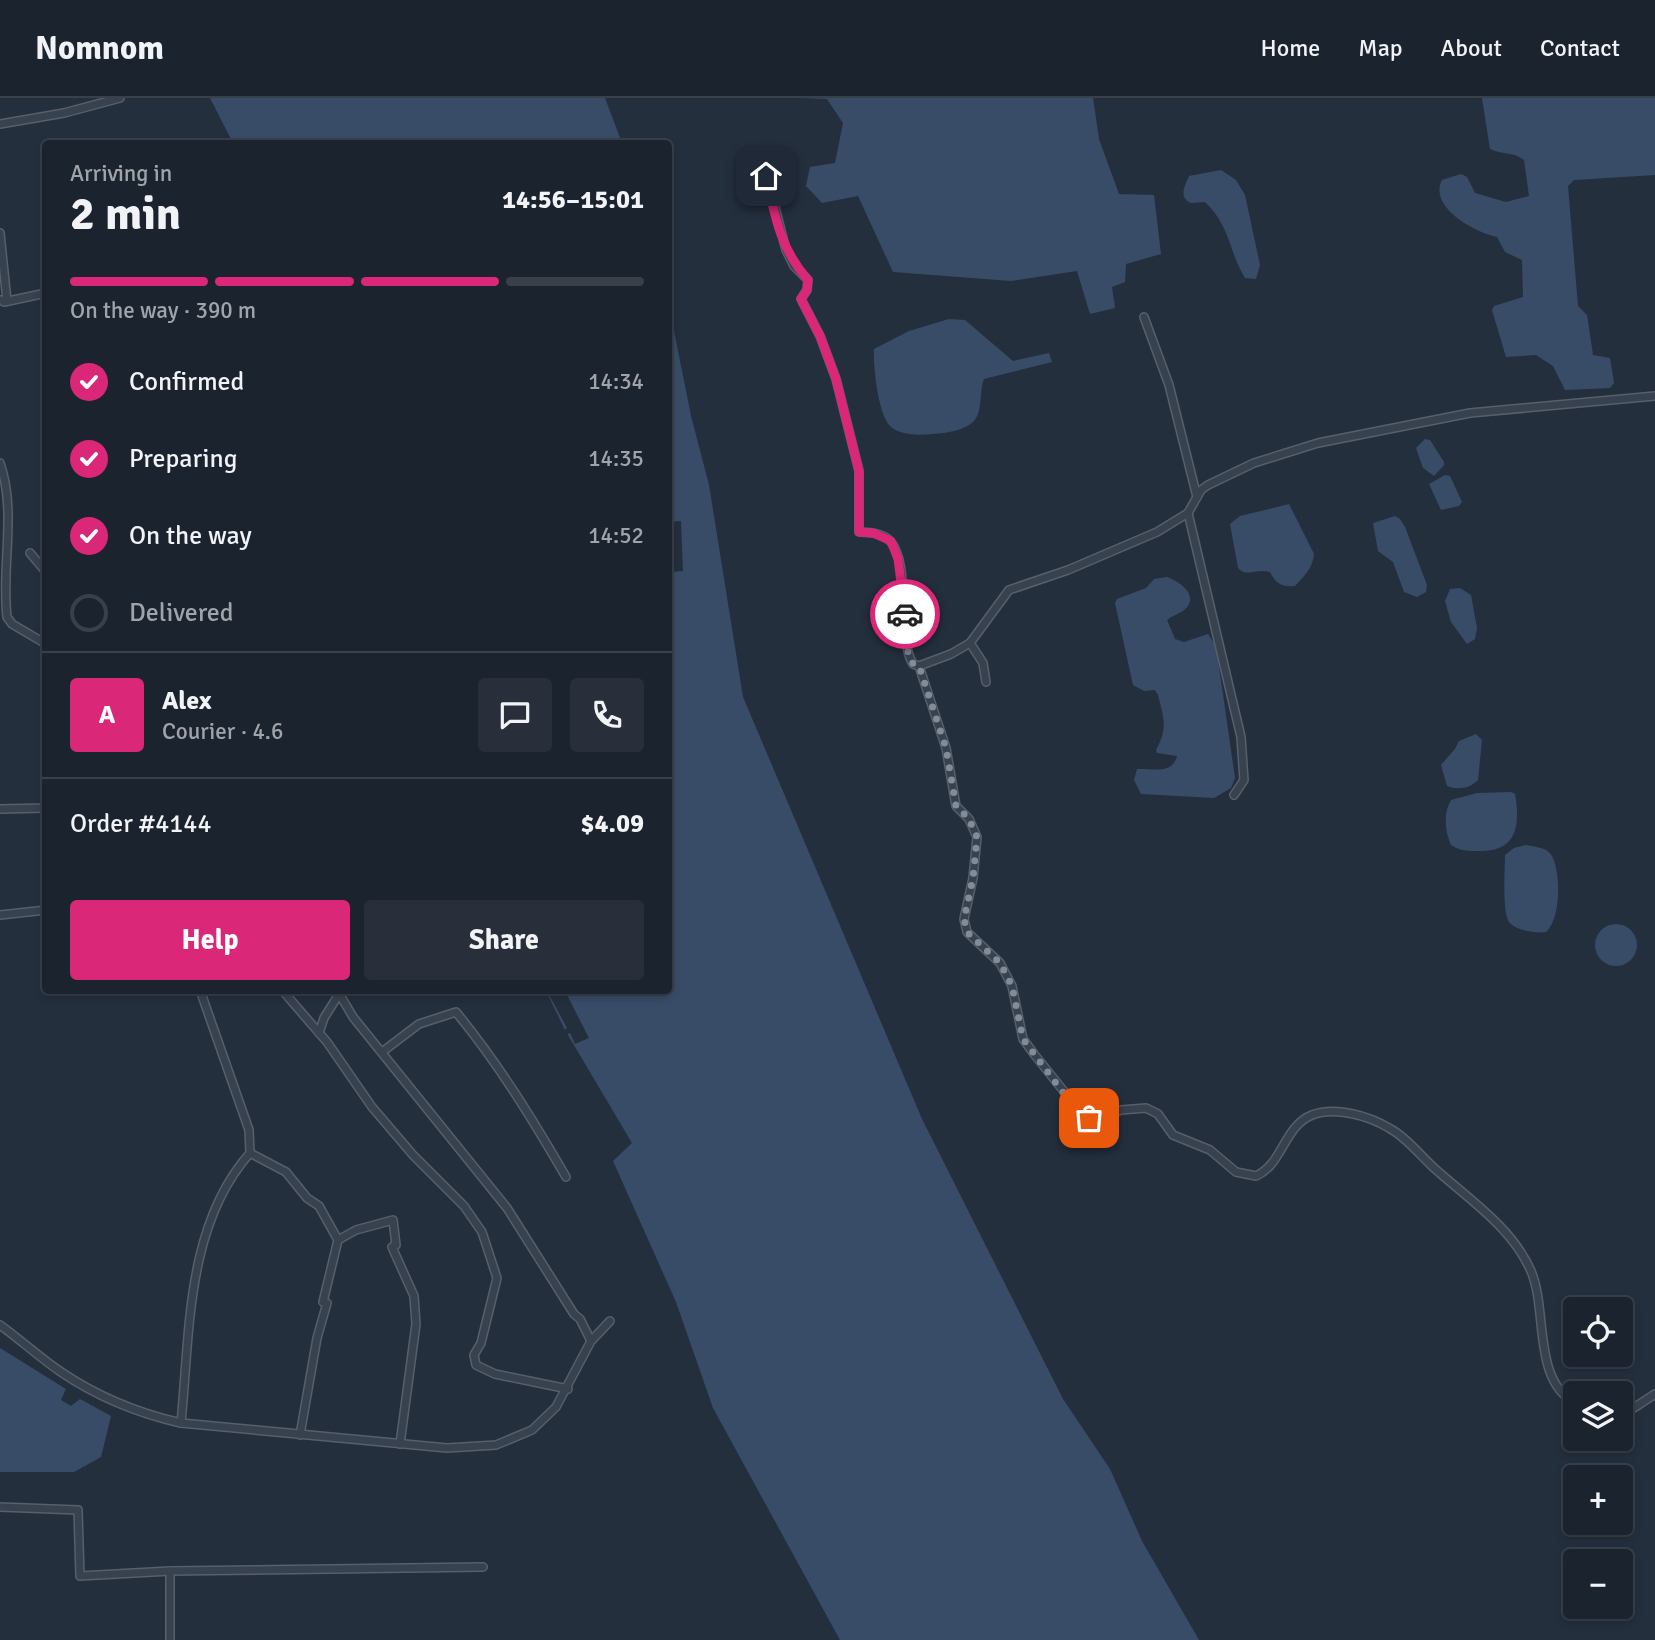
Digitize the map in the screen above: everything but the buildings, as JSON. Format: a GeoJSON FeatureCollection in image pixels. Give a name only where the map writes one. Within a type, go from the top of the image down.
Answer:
{"type":"FeatureCollection","features":[{"type":"Feature","properties":{"kind":"street"},"geometry":{"type":"LineString","coordinates":[[0,124],[64,113],[120,98]]}},
{"type":"Feature","properties":{"kind":"street"},"geometry":{"type":"LineString","coordinates":[[766,176],[786,250],[794,266],[808,280],[807,290],[801,299],[820,336],[836,379],[859,471],[859,532],[885,537],[891,541],[905,604],[907,649],[913,664],[919,666],[951,654],[970,643],[1009,590],[1132,544],[1188,513],[1208,485],[1254,463],[1318,443],[1470,413],[1655,396]]}},
{"type":"Feature","properties":{"kind":"street"},"geometry":{"type":"LineString","coordinates":[[0,233],[2,301],[42,294]]}},
{"type":"Feature","properties":{"kind":"street"},"geometry":{"type":"LineString","coordinates":[[1144,317],[1169,386],[1197,498]]}},
{"type":"Feature","properties":{"kind":"street"},"geometry":{"type":"LineString","coordinates":[[0,463],[5,476],[7,617],[12,624],[42,642]]}},
{"type":"Feature","properties":{"kind":"street"},"geometry":{"type":"LineString","coordinates":[[1188,513],[1241,737],[1244,780],[1234,795]]}},
{"type":"Feature","properties":{"kind":"street"},"geometry":{"type":"LineString","coordinates":[[30,553],[42,567]]}},
{"type":"Feature","properties":{"kind":"street"},"geometry":{"type":"LineString","coordinates":[[970,643],[984,663],[986,682]]}},
{"type":"Feature","properties":{"kind":"street"},"geometry":{"type":"LineString","coordinates":[[919,666],[946,748],[956,806],[969,819],[977,837],[973,878],[964,919],[967,932],[1000,963],[1012,986],[1023,1039],[1082,1114],[1101,1119],[1121,1110],[1146,1108],[1158,1114],[1173,1135],[1210,1150],[1236,1172],[1256,1176],[1276,1162],[1291,1134],[1310,1115],[1336,1111],[1387,1126],[1484,1211],[1521,1253],[1535,1285],[1548,1363],[1563,1395]]}},
{"type":"Feature","properties":{"kind":"street"},"geometry":{"type":"LineString","coordinates":[[0,809],[42,808]]}},
{"type":"Feature","properties":{"kind":"street"},"geometry":{"type":"LineString","coordinates":[[0,915],[42,910]]}},
{"type":"Feature","properties":{"kind":"street"},"geometry":{"type":"LineString","coordinates":[[181,1423],[199,1258],[215,1209],[233,1172],[250,1153],[249,1130],[201,994]]}},
{"type":"Feature","properties":{"kind":"street"},"geometry":{"type":"LineString","coordinates":[[285,994],[319,1033],[372,1107],[413,1155],[464,1206],[482,1233],[497,1278],[481,1343],[474,1355],[476,1366],[513,1378],[568,1389]]}},
{"type":"Feature","properties":{"kind":"street"},"geometry":{"type":"LineString","coordinates":[[319,1033],[337,994]]}},
{"type":"Feature","properties":{"kind":"street"},"geometry":{"type":"LineString","coordinates":[[339,994],[354,1017],[507,1208],[574,1314],[580,1318],[591,1341]]}},
{"type":"Feature","properties":{"kind":"street"},"geometry":{"type":"LineString","coordinates":[[382,1052],[419,1024],[456,1012],[481,1043],[533,1119],[566,1177]]}},
{"type":"Feature","properties":{"kind":"street"},"geometry":{"type":"LineString","coordinates":[[250,1153],[286,1172],[307,1198],[319,1206],[338,1240],[323,1302],[327,1303],[314,1352],[300,1435]]}},
{"type":"Feature","properties":{"kind":"street"},"geometry":{"type":"LineString","coordinates":[[338,1240],[356,1230],[393,1220],[396,1245],[392,1247],[414,1296],[416,1324],[400,1444]]}},
{"type":"Feature","properties":{"kind":"street"},"geometry":{"type":"LineString","coordinates":[[0,1325],[58,1371],[100,1396],[145,1415],[181,1423],[447,1448],[496,1445],[532,1430],[556,1407],[568,1389],[591,1341],[610,1321]]}},
{"type":"Feature","properties":{"kind":"street"},"geometry":{"type":"LineString","coordinates":[[1633,1408],[1655,1394]]}},
{"type":"Feature","properties":{"kind":"street"},"geometry":{"type":"LineString","coordinates":[[0,1507],[78,1510],[80,1577],[170,1571],[483,1567]]}},
{"type":"Feature","properties":{"kind":"street"},"geometry":{"type":"LineString","coordinates":[[170,1571],[170,1640]]}},
{"type":"Feature","properties":{"kind":"water"},"geometry":{"type":"Polygon","coordinates":[[[210,98],[605,98],[621,140],[231,140],[210,98]]]}},
{"type":"Feature","properties":{"kind":"water"},"geometry":{"type":"Polygon","coordinates":[[[803,98],[1093,98],[1099,139],[1119,194],[1154,195],[1161,254],[1126,264],[1125,282],[1112,287],[1115,308],[1090,314],[1077,271],[1011,281],[893,272],[858,196],[822,203],[806,186],[810,167],[835,163],[843,123],[827,99],[803,98]]]}},
{"type":"Feature","properties":{"kind":"water"},"geometry":{"type":"Polygon","coordinates":[[[1482,98],[1655,98],[1655,175],[1574,180],[1568,186],[1578,306],[1587,315],[1593,355],[1610,358],[1614,383],[1610,388],[1565,390],[1553,366],[1536,355],[1506,357],[1492,310],[1494,306],[1523,297],[1522,260],[1505,252],[1497,237],[1477,230],[1456,217],[1447,209],[1439,190],[1442,180],[1461,174],[1467,177],[1475,193],[1506,202],[1529,196],[1524,160],[1516,155],[1490,149],[1482,98]]]}},
{"type":"Feature","properties":{"kind":"water"},"geometry":{"type":"Polygon","coordinates":[[[1221,170],[1236,180],[1245,195],[1260,265],[1256,279],[1245,278],[1225,230],[1213,211],[1205,202],[1191,203],[1185,198],[1184,187],[1189,176],[1221,170]]]}},
{"type":"Feature","properties":{"kind":"water"},"geometry":{"type":"Polygon","coordinates":[[[949,319],[965,320],[1013,361],[1049,353],[1052,362],[984,379],[977,417],[965,427],[922,435],[895,430],[886,421],[880,402],[874,349],[909,331],[949,319]]]}},
{"type":"Feature","properties":{"kind":"water"},"geometry":{"type":"Polygon","coordinates":[[[672,321],[691,416],[709,485],[743,697],[922,1119],[1063,1399],[1110,1469],[1142,1541],[1199,1640],[840,1640],[713,1408],[676,1302],[613,1161],[632,1143],[565,1030],[547,994],[672,994],[672,321]]]}},
{"type":"Feature","properties":{"kind":"water"},"geometry":{"type":"Polygon","coordinates":[[[1425,439],[1430,440],[1444,462],[1434,476],[1423,468],[1416,448],[1425,439]]]}},
{"type":"Feature","properties":{"kind":"water"},"geometry":{"type":"Polygon","coordinates":[[[1445,475],[1450,476],[1462,502],[1459,506],[1441,510],[1429,484],[1445,475]]]}},
{"type":"Feature","properties":{"kind":"water"},"geometry":{"type":"Polygon","coordinates":[[[1289,504],[1314,554],[1305,575],[1295,586],[1286,586],[1280,584],[1270,572],[1241,571],[1238,568],[1230,524],[1240,516],[1289,504]]]}},
{"type":"Feature","properties":{"kind":"water"},"geometry":{"type":"Polygon","coordinates":[[[1395,516],[1405,527],[1427,585],[1426,592],[1417,597],[1404,592],[1393,562],[1378,551],[1373,523],[1395,516]]]}},
{"type":"Feature","properties":{"kind":"water"},"geometry":{"type":"Polygon","coordinates":[[[1167,577],[1178,582],[1190,595],[1188,606],[1167,620],[1175,639],[1184,642],[1208,634],[1216,646],[1235,778],[1231,788],[1214,798],[1141,794],[1134,780],[1137,769],[1167,768],[1175,762],[1177,756],[1157,753],[1164,723],[1158,695],[1155,690],[1144,691],[1133,685],[1115,603],[1117,599],[1146,588],[1154,579],[1167,577]]]}},
{"type":"Feature","properties":{"kind":"water"},"geometry":{"type":"Polygon","coordinates":[[[1460,588],[1471,595],[1477,628],[1475,639],[1467,644],[1451,622],[1445,601],[1450,589],[1460,588]]]}},
{"type":"Feature","properties":{"kind":"water"},"geometry":{"type":"Polygon","coordinates":[[[1476,734],[1482,740],[1478,780],[1463,788],[1447,786],[1441,765],[1459,741],[1476,734]]]}},
{"type":"Feature","properties":{"kind":"water"},"geometry":{"type":"Polygon","coordinates":[[[1477,793],[1515,794],[1517,815],[1510,840],[1503,846],[1483,851],[1462,850],[1451,845],[1446,823],[1451,800],[1477,793]]]}},
{"type":"Feature","properties":{"kind":"water"},"geometry":{"type":"Polygon","coordinates":[[[1526,845],[1547,851],[1555,864],[1557,907],[1555,917],[1546,932],[1516,928],[1507,917],[1505,855],[1514,848],[1526,845]]]}},
{"type":"Feature","properties":{"kind":"water"},"geometry":{"type":"Polygon","coordinates":[[[1616,924],[1631,930],[1637,945],[1631,960],[1616,966],[1601,960],[1595,945],[1601,930],[1616,924]]]}},
{"type":"Feature","properties":{"kind":"water"},"geometry":{"type":"Polygon","coordinates":[[[0,1348],[66,1389],[61,1400],[71,1406],[80,1399],[111,1416],[101,1457],[74,1472],[0,1472],[0,1348]]]}},
{"type":"Feature","properties":{"kind":"pier"},"geometry":{"type":"Polygon","coordinates":[[[681,521],[683,571],[672,572],[672,522],[681,521]]]}},
{"type":"Feature","properties":{"kind":"pier"},"geometry":{"type":"Polygon","coordinates":[[[549,994],[567,994],[589,1038],[575,1044],[570,1033],[564,1036],[562,1032],[567,1028],[549,994]]]}},
{"type":"Feature","properties":{"kind":"way so far"},"geometry":{"type":"LineString","coordinates":[[905,614],[907,649],[913,664],[919,666],[946,748],[956,806],[969,819],[977,837],[973,878],[964,919],[967,932],[1000,963],[1012,986],[1023,1039],[1065,1095],[1089,1118]]}},
{"type":"Feature","properties":{"kind":"route"},"geometry":{"type":"LineString","coordinates":[[766,176],[786,250],[794,266],[808,280],[807,290],[801,299],[820,336],[836,379],[859,471],[859,532],[873,533],[891,541],[898,559],[905,614]]}}]}
